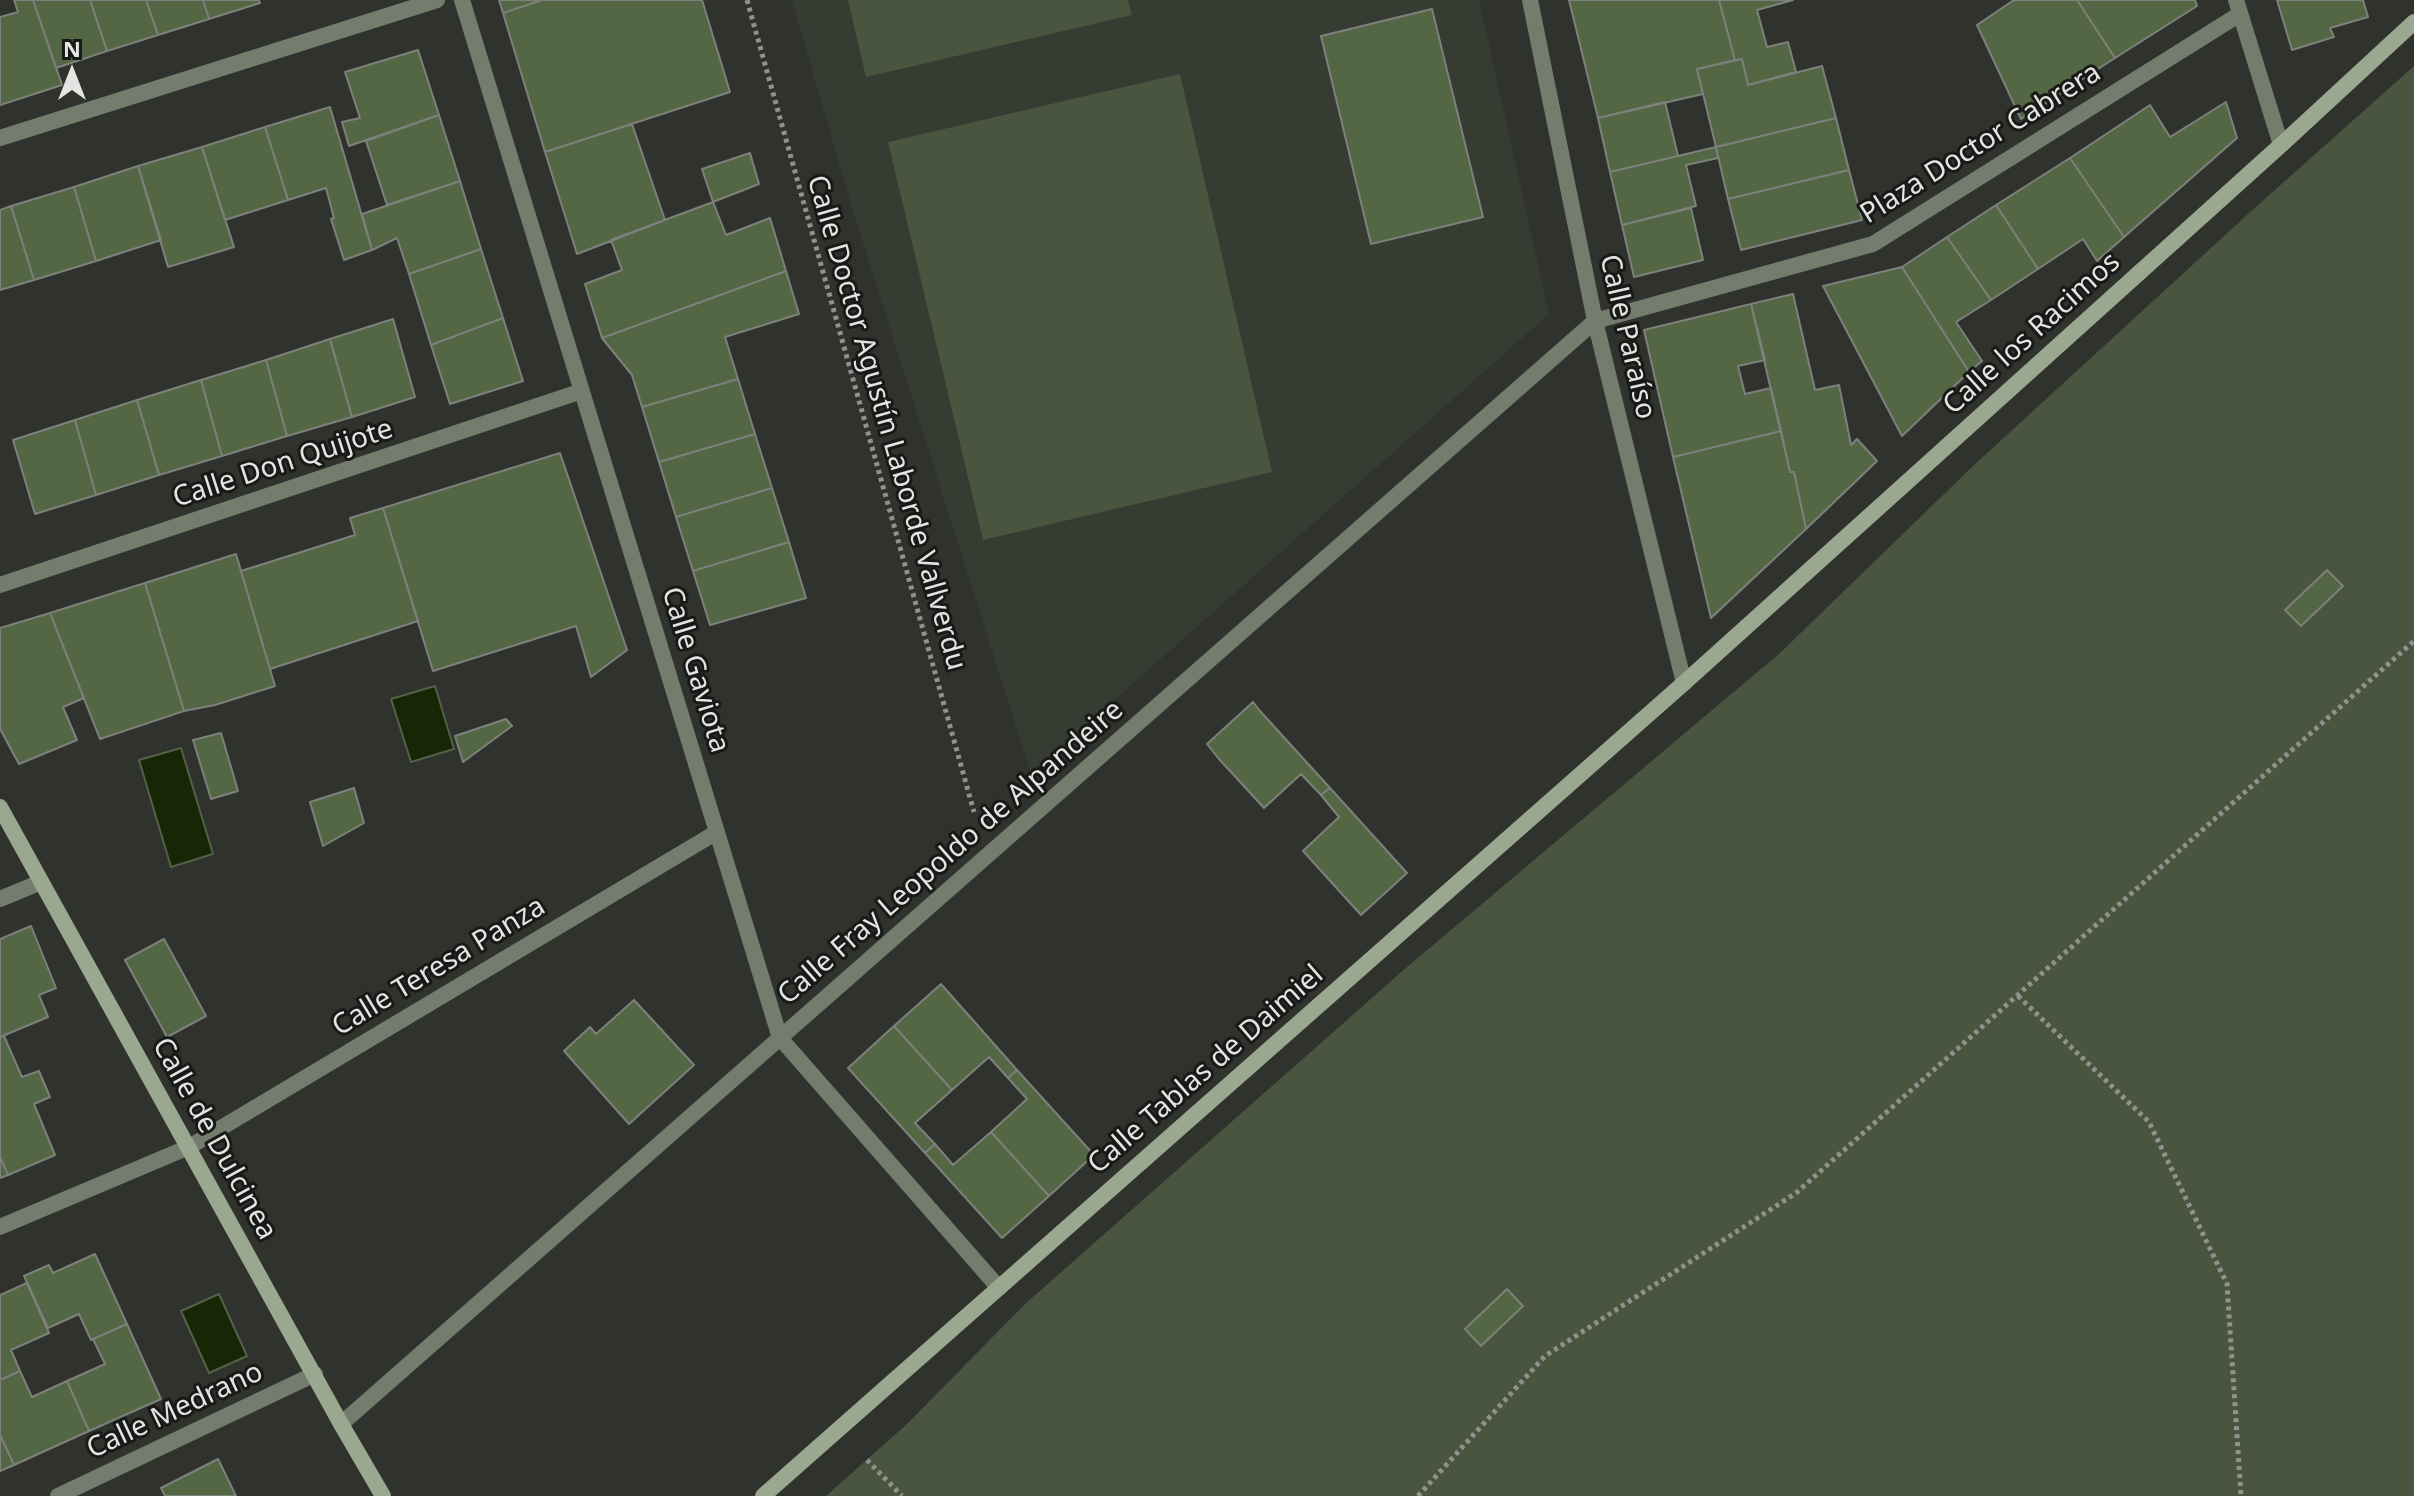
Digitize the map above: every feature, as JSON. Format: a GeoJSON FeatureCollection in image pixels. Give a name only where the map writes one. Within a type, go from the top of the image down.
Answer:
{"type":"FeatureCollection","features":[{"type":"Feature","properties":{"kind":"street"},"geometry":{"type":"LineString","coordinates":[[0,138],[437,0]]}},
{"type":"Feature","properties":{"kind":"street","name":"Calle Gaviota"},"geometry":{"type":"LineString","coordinates":[[462,0],[780,1038],[999,1288]]}},
{"type":"Feature","properties":{"kind":"street","name":"Calle Paraíso"},"geometry":{"type":"LineString","coordinates":[[1530,0],[1595,321],[1684,683]]}},
{"type":"Feature","properties":{"kind":"street"},"geometry":{"type":"LineString","coordinates":[[2238,7],[2281,145]]}},
{"type":"Feature","properties":{"kind":"street","name":"Plaza Doctor Cabrera"},"geometry":{"type":"LineString","coordinates":[[1595,321],[1873,244],[2238,7]]}},
{"type":"Feature","properties":{"kind":"street","name":"Calle los Racimos"},"geometry":{"type":"LineString","coordinates":[[1684,683],[2414,22]]}},
{"type":"Feature","properties":{"kind":"street","name":"Calle Fray Leopoldo de Alpandeire"},"geometry":{"type":"LineString","coordinates":[[341,1424],[1595,321]]}},
{"type":"Feature","properties":{"kind":"street","name":"Calle Don Quijote"},"geometry":{"type":"LineString","coordinates":[[0,585],[582,391]]}},
{"type":"Feature","properties":{"kind":"street","name":"Calle Tablas de Daimiel"},"geometry":{"type":"LineString","coordinates":[[763,1496],[1684,683]]}},
{"type":"Feature","properties":{"kind":"street","name":"Calle de Dulcinea"},"geometry":{"type":"LineString","coordinates":[[0,807],[383,1496]]}},
{"type":"Feature","properties":{"kind":"street","name":"Calle Teresa Panza"},"geometry":{"type":"LineString","coordinates":[[0,1227],[189,1147],[717,832]]}},
{"type":"Feature","properties":{"kind":"street"},"geometry":{"type":"LineString","coordinates":[[0,899],[41,882]]}},
{"type":"Feature","properties":{"kind":"street","name":"Calle Medrano"},"geometry":{"type":"LineString","coordinates":[[58,1496],[315,1374]]}},
{"type":"Feature","properties":{"kind":"path","name":"Calle Doctor Agustín Laborde Vallverdu"},"geometry":{"type":"LineString","coordinates":[[747,0],[986,856]]}},
{"type":"Feature","properties":{"kind":"path"},"geometry":{"type":"LineString","coordinates":[[1418,1496],[1545,1356],[1796,1193],[2414,641]]}},
{"type":"Feature","properties":{"kind":"path"},"geometry":{"type":"LineString","coordinates":[[2018,996],[2149,1122],[2227,1284],[2241,1496]]}},
{"type":"Feature","properties":{"kind":"shaded area"},"geometry":{"type":"Polygon","coordinates":[[[792,0],[1479,0],[1549,314],[1031,774],[852,208],[792,0]]]}},
{"type":"Feature","properties":{"kind":"shaded area"},"geometry":{"type":"Polygon","coordinates":[[[848,0],[1128,0],[1132,15],[866,77],[848,0]]]}},
{"type":"Feature","properties":{"kind":"shaded area"},"geometry":{"type":"Polygon","coordinates":[[[2414,66],[2414,1496],[826,1496],[907,1424],[1025,1304],[1407,967],[1780,653],[1973,466],[2414,66]]]}},
{"type":"Feature","properties":{"kind":"shaded area"},"geometry":{"type":"Polygon","coordinates":[[[1180,74],[1272,472],[983,540],[888,142],[1180,74]]]}},
{"type":"Feature","properties":{"kind":"shaded area"},"geometry":{"type":"Polygon","coordinates":[[[435,686],[454,749],[411,762],[391,699],[435,686]]]}},
{"type":"Feature","properties":{"kind":"shaded area"},"geometry":{"type":"Polygon","coordinates":[[[181,748],[213,854],[171,867],[139,760],[181,748]]]}},
{"type":"Feature","properties":{"kind":"shaded area"},"geometry":{"type":"Polygon","coordinates":[[[219,1294],[247,1356],[209,1373],[181,1311],[219,1294]]]}},
{"type":"Feature","properties":{"kind":"building"},"geometry":{"type":"Polygon","coordinates":[[[14,0],[33,0],[62,85],[0,105],[0,17],[18,12],[14,0]]]}},
{"type":"Feature","properties":{"kind":"building"},"geometry":{"type":"Polygon","coordinates":[[[33,0],[90,0],[107,51],[56,68],[33,0]]]}},
{"type":"Feature","properties":{"kind":"building"},"geometry":{"type":"Polygon","coordinates":[[[90,0],[146,0],[158,35],[107,51],[90,0]]]}},
{"type":"Feature","properties":{"kind":"building"},"geometry":{"type":"Polygon","coordinates":[[[146,0],[203,0],[209,19],[158,35],[146,0]]]}},
{"type":"Feature","properties":{"kind":"building"},"geometry":{"type":"Polygon","coordinates":[[[203,0],[259,0],[260,3],[209,19],[203,0]]]}},
{"type":"Feature","properties":{"kind":"building"},"geometry":{"type":"Polygon","coordinates":[[[499,0],[542,0],[503,13],[499,0]]]}},
{"type":"Feature","properties":{"kind":"building"},"geometry":{"type":"Polygon","coordinates":[[[542,0],[702,0],[730,92],[545,152],[503,13],[542,0]]]}},
{"type":"Feature","properties":{"kind":"building"},"geometry":{"type":"Polygon","coordinates":[[[1569,0],[1719,0],[1735,60],[1697,69],[1703,94],[1598,118],[1569,0]]]}},
{"type":"Feature","properties":{"kind":"building"},"geometry":{"type":"Polygon","coordinates":[[[1719,0],[1793,0],[1757,10],[1767,47],[1788,42],[1796,72],[1748,85],[1742,59],[1735,60],[1719,0]]]}},
{"type":"Feature","properties":{"kind":"building"},"geometry":{"type":"Polygon","coordinates":[[[2014,0],[2077,0],[2115,58],[2021,119],[1977,25],[2014,0]]]}},
{"type":"Feature","properties":{"kind":"building"},"geometry":{"type":"Polygon","coordinates":[[[2077,0],[2195,0],[2197,6],[2115,58],[2077,0]]]}},
{"type":"Feature","properties":{"kind":"building"},"geometry":{"type":"Polygon","coordinates":[[[2277,0],[2363,0],[2368,17],[2330,28],[2334,37],[2292,50],[2277,0]]]}},
{"type":"Feature","properties":{"kind":"building"},"geometry":{"type":"Polygon","coordinates":[[[1432,9],[1483,217],[1371,244],[1321,36],[1432,9]]]}},
{"type":"Feature","properties":{"kind":"building"},"geometry":{"type":"Polygon","coordinates":[[[418,50],[439,115],[349,146],[342,122],[360,118],[345,72],[418,50]]]}},
{"type":"Feature","properties":{"kind":"building"},"geometry":{"type":"Polygon","coordinates":[[[1742,59],[1748,85],[1822,66],[1836,118],[1716,147],[1697,69],[1742,59]]]}},
{"type":"Feature","properties":{"kind":"building"},"geometry":{"type":"Polygon","coordinates":[[[1665,102],[1678,156],[1610,172],[1598,118],[1665,102]]]}},
{"type":"Feature","properties":{"kind":"building"},"geometry":{"type":"Polygon","coordinates":[[[2226,102],[2237,138],[2124,237],[2070,158],[2150,105],[2170,137],[2226,102]]]}},
{"type":"Feature","properties":{"kind":"building"},"geometry":{"type":"Polygon","coordinates":[[[330,107],[372,250],[344,260],[331,219],[334,218],[326,188],[288,200],[265,127],[330,107]]]}},
{"type":"Feature","properties":{"kind":"building"},"geometry":{"type":"Polygon","coordinates":[[[439,115],[460,181],[387,205],[366,141],[439,115]]]}},
{"type":"Feature","properties":{"kind":"building"},"geometry":{"type":"Polygon","coordinates":[[[1836,118],[1849,170],[1728,199],[1716,147],[1836,118]]]}},
{"type":"Feature","properties":{"kind":"building"},"geometry":{"type":"Polygon","coordinates":[[[632,124],[665,220],[577,254],[545,152],[632,124]]]}},
{"type":"Feature","properties":{"kind":"building"},"geometry":{"type":"Polygon","coordinates":[[[265,127],[288,200],[225,220],[202,147],[265,127]]]}},
{"type":"Feature","properties":{"kind":"building"},"geometry":{"type":"Polygon","coordinates":[[[202,147],[234,247],[168,267],[138,166],[202,147]]]}},
{"type":"Feature","properties":{"kind":"building"},"geometry":{"type":"Polygon","coordinates":[[[1716,147],[1718,158],[1686,165],[1696,206],[1622,225],[1610,172],[1716,147]]]}},
{"type":"Feature","properties":{"kind":"building"},"geometry":{"type":"Polygon","coordinates":[[[750,153],[759,184],[713,202],[702,169],[750,153]]]}},
{"type":"Feature","properties":{"kind":"building"},"geometry":{"type":"Polygon","coordinates":[[[2070,158],[2124,237],[2097,261],[2083,239],[2038,269],[1996,205],[2070,158]]]}},
{"type":"Feature","properties":{"kind":"building"},"geometry":{"type":"Polygon","coordinates":[[[138,166],[161,240],[96,261],[74,187],[138,166]]]}},
{"type":"Feature","properties":{"kind":"building"},"geometry":{"type":"Polygon","coordinates":[[[1849,170],[1862,220],[1741,250],[1728,199],[1849,170]]]}},
{"type":"Feature","properties":{"kind":"building"},"geometry":{"type":"Polygon","coordinates":[[[460,181],[481,249],[409,274],[397,238],[372,250],[362,214],[460,181]]]}},
{"type":"Feature","properties":{"kind":"building"},"geometry":{"type":"Polygon","coordinates":[[[74,187],[96,261],[34,280],[11,206],[74,187]]]}},
{"type":"Feature","properties":{"kind":"building"},"geometry":{"type":"Polygon","coordinates":[[[713,202],[726,235],[770,218],[786,271],[602,338],[585,284],[622,270],[611,240],[713,202]]]}},
{"type":"Feature","properties":{"kind":"building"},"geometry":{"type":"Polygon","coordinates":[[[1996,205],[2038,269],[1991,300],[1947,237],[1996,205]]]}},
{"type":"Feature","properties":{"kind":"building"},"geometry":{"type":"Polygon","coordinates":[[[11,206],[34,280],[0,290],[0,210],[11,206]]]}},
{"type":"Feature","properties":{"kind":"building"},"geometry":{"type":"Polygon","coordinates":[[[1691,208],[1703,260],[1634,277],[1622,225],[1691,208]]]}},
{"type":"Feature","properties":{"kind":"building"},"geometry":{"type":"Polygon","coordinates":[[[1947,237],[1991,300],[1956,322],[1982,361],[1969,372],[1902,267],[1947,237]]]}},
{"type":"Feature","properties":{"kind":"building"},"geometry":{"type":"Polygon","coordinates":[[[481,249],[503,318],[431,345],[409,274],[481,249]]]}},
{"type":"Feature","properties":{"kind":"building"},"geometry":{"type":"Polygon","coordinates":[[[1902,267],[1969,372],[1902,436],[1823,286],[1902,267]]]}},
{"type":"Feature","properties":{"kind":"building"},"geometry":{"type":"Polygon","coordinates":[[[786,271],[799,314],[725,337],[738,379],[642,407],[632,375],[602,338],[786,271]]]}},
{"type":"Feature","properties":{"kind":"building"},"geometry":{"type":"Polygon","coordinates":[[[1793,294],[1815,390],[1839,385],[1851,445],[1857,439],[1877,461],[1806,529],[1751,304],[1793,294]]]}},
{"type":"Feature","properties":{"kind":"building"},"geometry":{"type":"Polygon","coordinates":[[[1751,304],[1765,360],[1738,366],[1745,394],[1771,388],[1781,431],[1673,457],[1644,330],[1751,304]]]}},
{"type":"Feature","properties":{"kind":"building"},"geometry":{"type":"Polygon","coordinates":[[[503,318],[523,381],[450,404],[431,345],[503,318]]]}},
{"type":"Feature","properties":{"kind":"building"},"geometry":{"type":"Polygon","coordinates":[[[393,319],[415,397],[352,417],[330,339],[393,319]]]}},
{"type":"Feature","properties":{"kind":"building"},"geometry":{"type":"Polygon","coordinates":[[[330,339],[352,417],[287,436],[266,360],[330,339]]]}},
{"type":"Feature","properties":{"kind":"building"},"geometry":{"type":"Polygon","coordinates":[[[266,360],[287,436],[222,456],[201,380],[266,360]]]}},
{"type":"Feature","properties":{"kind":"building"},"geometry":{"type":"Polygon","coordinates":[[[738,379],[755,434],[659,462],[642,407],[738,379]]]}},
{"type":"Feature","properties":{"kind":"building"},"geometry":{"type":"Polygon","coordinates":[[[201,380],[222,456],[159,475],[137,400],[201,380]]]}},
{"type":"Feature","properties":{"kind":"building"},"geometry":{"type":"Polygon","coordinates":[[[137,400],[159,475],[96,495],[75,420],[137,400]]]}},
{"type":"Feature","properties":{"kind":"building"},"geometry":{"type":"Polygon","coordinates":[[[75,420],[96,495],[35,514],[13,440],[75,420]]]}},
{"type":"Feature","properties":{"kind":"building"},"geometry":{"type":"Polygon","coordinates":[[[1781,431],[1790,472],[1794,472],[1806,529],[1711,618],[1673,457],[1781,431]]]}},
{"type":"Feature","properties":{"kind":"building"},"geometry":{"type":"Polygon","coordinates":[[[755,434],[772,488],[676,517],[659,462],[755,434]]]}},
{"type":"Feature","properties":{"kind":"building"},"geometry":{"type":"Polygon","coordinates":[[[560,453],[627,650],[591,677],[576,626],[433,671],[383,508],[560,453]]]}},
{"type":"Feature","properties":{"kind":"building"},"geometry":{"type":"Polygon","coordinates":[[[772,488],[789,542],[693,571],[676,517],[772,488]]]}},
{"type":"Feature","properties":{"kind":"building"},"geometry":{"type":"Polygon","coordinates":[[[383,508],[418,621],[270,669],[241,571],[355,535],[350,518],[383,508]]]}},
{"type":"Feature","properties":{"kind":"building"},"geometry":{"type":"Polygon","coordinates":[[[789,542],[806,598],[710,625],[693,571],[789,542]]]}},
{"type":"Feature","properties":{"kind":"building"},"geometry":{"type":"Polygon","coordinates":[[[236,554],[275,686],[215,705],[184,711],[145,583],[236,554]]]}},
{"type":"Feature","properties":{"kind":"building"},"geometry":{"type":"Polygon","coordinates":[[[2327,570],[2343,586],[2301,626],[2285,610],[2327,570]]]}},
{"type":"Feature","properties":{"kind":"building"},"geometry":{"type":"Polygon","coordinates":[[[145,583],[184,711],[100,739],[50,613],[145,583]]]}},
{"type":"Feature","properties":{"kind":"building"},"geometry":{"type":"Polygon","coordinates":[[[50,613],[84,698],[63,707],[77,740],[19,764],[0,729],[0,628],[50,613]]]}},
{"type":"Feature","properties":{"kind":"building"},"geometry":{"type":"Polygon","coordinates":[[[1253,702],[1330,788],[1321,795],[1301,774],[1264,808],[1219,759],[1207,744],[1253,702]]]}},
{"type":"Feature","properties":{"kind":"building"},"geometry":{"type":"Polygon","coordinates":[[[506,719],[512,726],[463,762],[455,736],[506,719]]]}},
{"type":"Feature","properties":{"kind":"building"},"geometry":{"type":"Polygon","coordinates":[[[221,733],[238,791],[211,799],[193,740],[221,733]]]}},
{"type":"Feature","properties":{"kind":"building"},"geometry":{"type":"Polygon","coordinates":[[[354,788],[364,823],[323,846],[310,802],[354,788]]]}},
{"type":"Feature","properties":{"kind":"building"},"geometry":{"type":"Polygon","coordinates":[[[1330,788],[1407,873],[1361,915],[1303,851],[1339,817],[1321,795],[1330,788]]]}},
{"type":"Feature","properties":{"kind":"building"},"geometry":{"type":"Polygon","coordinates":[[[31,926],[56,988],[39,995],[48,1017],[0,1037],[0,939],[31,926]]]}},
{"type":"Feature","properties":{"kind":"building"},"geometry":{"type":"Polygon","coordinates":[[[164,939],[206,1016],[167,1037],[125,960],[164,939]]]}},
{"type":"Feature","properties":{"kind":"building"},"geometry":{"type":"Polygon","coordinates":[[[941,984],[1017,1070],[1008,1078],[989,1057],[952,1090],[894,1026],[941,984]]]}},
{"type":"Feature","properties":{"kind":"building"},"geometry":{"type":"Polygon","coordinates":[[[634,1000],[694,1065],[629,1124],[564,1051],[590,1027],[596,1034],[634,1000]]]}},
{"type":"Feature","properties":{"kind":"building"},"geometry":{"type":"Polygon","coordinates":[[[894,1026],[952,1090],[915,1123],[935,1144],[925,1153],[848,1068],[894,1026]]]}},
{"type":"Feature","properties":{"kind":"building"},"geometry":{"type":"Polygon","coordinates":[[[4,1036],[22,1077],[39,1071],[50,1097],[34,1104],[55,1155],[8,1175],[0,1157],[0,1037],[4,1036]]]}},
{"type":"Feature","properties":{"kind":"building"},"geometry":{"type":"Polygon","coordinates":[[[1017,1070],[1094,1155],[1049,1196],[991,1132],[1027,1099],[1008,1078],[1017,1070]]]}},
{"type":"Feature","properties":{"kind":"building"},"geometry":{"type":"Polygon","coordinates":[[[991,1132],[1049,1196],[1002,1238],[925,1153],[935,1144],[953,1165],[991,1132]]]}},
{"type":"Feature","properties":{"kind":"building"},"geometry":{"type":"Polygon","coordinates":[[[0,1157],[8,1175],[0,1178],[0,1157]]]}},
{"type":"Feature","properties":{"kind":"building"},"geometry":{"type":"Polygon","coordinates":[[[95,1254],[127,1324],[91,1340],[79,1314],[48,1328],[24,1276],[49,1265],[53,1273],[95,1254]]]}},
{"type":"Feature","properties":{"kind":"building"},"geometry":{"type":"Polygon","coordinates":[[[27,1283],[49,1333],[11,1350],[20,1371],[0,1380],[0,1295],[27,1283]]]}},
{"type":"Feature","properties":{"kind":"building"},"geometry":{"type":"Polygon","coordinates":[[[1507,1289],[1523,1306],[1481,1346],[1465,1329],[1507,1289]]]}},
{"type":"Feature","properties":{"kind":"building"},"geometry":{"type":"Polygon","coordinates":[[[127,1324],[161,1399],[89,1431],[67,1381],[105,1364],[93,1339],[127,1324]]]}},
{"type":"Feature","properties":{"kind":"building"},"geometry":{"type":"Polygon","coordinates":[[[20,1371],[32,1397],[67,1381],[89,1431],[14,1465],[0,1435],[0,1380],[20,1371]]]}},
{"type":"Feature","properties":{"kind":"building"},"geometry":{"type":"Polygon","coordinates":[[[0,1435],[14,1465],[0,1471],[0,1435]]]}},
{"type":"Feature","properties":{"kind":"building"},"geometry":{"type":"Polygon","coordinates":[[[218,1459],[236,1496],[165,1496],[161,1488],[218,1459]]]}}]}
